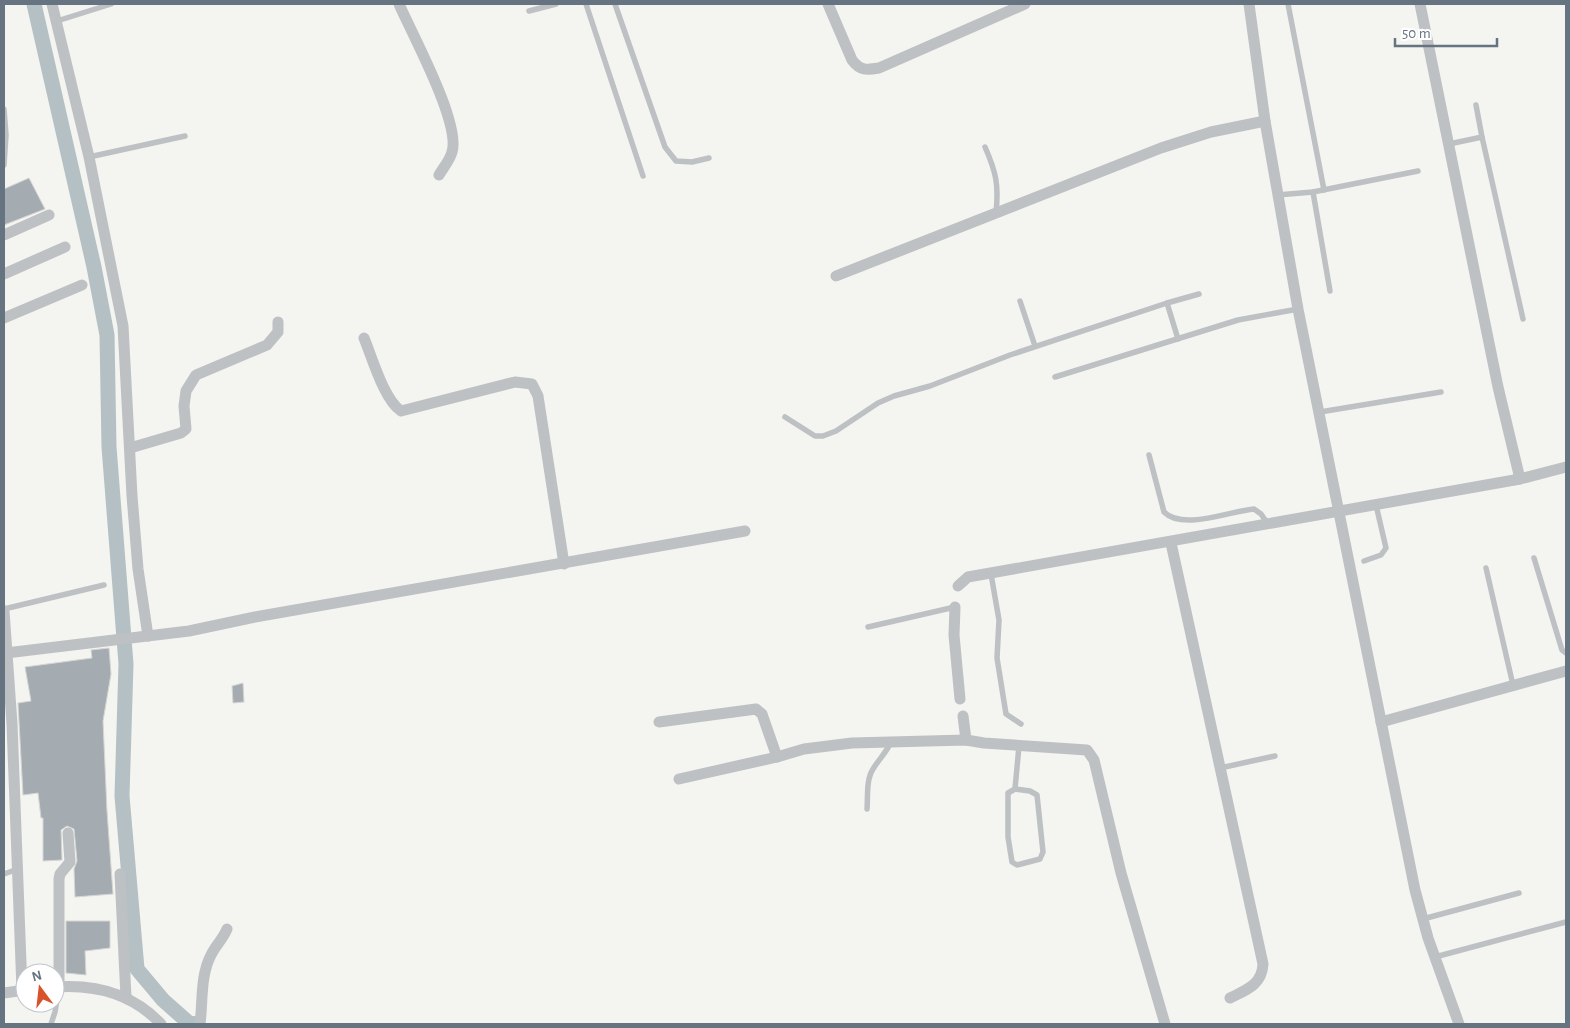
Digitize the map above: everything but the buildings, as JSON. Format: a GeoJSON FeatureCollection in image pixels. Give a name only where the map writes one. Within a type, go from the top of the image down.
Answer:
{"type":"FeatureCollection","features":[{"type":"Feature","properties":{"kind":"street"},"geometry":{"type":"LineString","coordinates":[[52,4],[89,157],[123,326],[143,637]]}},
{"type":"Feature","properties":{"kind":"street"},"geometry":{"type":"LineString","coordinates":[[399,4],[445,105],[453,134],[453,152],[439,176]]}},
{"type":"Feature","properties":{"kind":"street"},"geometry":{"type":"LineString","coordinates":[[828,4],[852,60],[858,68],[865,70],[879,68],[1025,4]]}},
{"type":"Feature","properties":{"kind":"street"},"geometry":{"type":"LineString","coordinates":[[1249,4],[1277,196],[1381,722],[1423,919],[1459,1024]]}},
{"type":"Feature","properties":{"kind":"street"},"geometry":{"type":"LineString","coordinates":[[1420,4],[1498,387],[1520,479]]}},
{"type":"Feature","properties":{"kind":"street"},"geometry":{"type":"LineString","coordinates":[[836,276],[1160,148],[1211,132],[1265,121]]}},
{"type":"Feature","properties":{"kind":"street"},"geometry":{"type":"LineString","coordinates":[[4,235],[49,215]]}},
{"type":"Feature","properties":{"kind":"street"},"geometry":{"type":"LineString","coordinates":[[4,274],[65,247]]}},
{"type":"Feature","properties":{"kind":"street"},"geometry":{"type":"LineString","coordinates":[[4,318],[82,285]]}},
{"type":"Feature","properties":{"kind":"street"},"geometry":{"type":"LineString","coordinates":[[130,448],[181,433],[186,429],[184,406],[186,391],[196,375],[267,345],[278,332],[278,322]]}},
{"type":"Feature","properties":{"kind":"street"},"geometry":{"type":"LineString","coordinates":[[364,338],[390,399],[394,406],[401,411],[515,382],[532,384],[538,396],[564,564]]}},
{"type":"Feature","properties":{"kind":"street"},"geometry":{"type":"LineString","coordinates":[[958,586],[968,577],[1376,506],[1520,479],[1566,468]]}},
{"type":"Feature","properties":{"kind":"street"},"geometry":{"type":"LineString","coordinates":[[6,652],[189,631],[255,617],[745,531]]}},
{"type":"Feature","properties":{"kind":"street"},"geometry":{"type":"LineString","coordinates":[[1171,543],[1263,964],[1263,972],[1256,984],[1230,998]]}},
{"type":"Feature","properties":{"kind":"street"},"geometry":{"type":"LineString","coordinates":[[955,607],[954,636],[960,699]]}},
{"type":"Feature","properties":{"kind":"street"},"geometry":{"type":"LineString","coordinates":[[4,610],[12,724],[16,870],[21,963]]}},
{"type":"Feature","properties":{"kind":"street"},"geometry":{"type":"LineString","coordinates":[[1381,722],[1566,671]]}},
{"type":"Feature","properties":{"kind":"street"},"geometry":{"type":"LineString","coordinates":[[659,722],[756,709],[762,714],[778,757]]}},
{"type":"Feature","properties":{"kind":"street"},"geometry":{"type":"LineString","coordinates":[[962,716],[966,740]]}},
{"type":"Feature","properties":{"kind":"street"},"geometry":{"type":"LineString","coordinates":[[678,779],[778,757],[804,749],[828,746],[966,740],[1019,746],[1084,750],[1091,754],[1121,873],[1165,1024]]}},
{"type":"Feature","properties":{"kind":"street"},"geometry":{"type":"LineString","coordinates":[[57,963],[59,879],[60,874],[70,862],[68,833]]}},
{"type":"Feature","properties":{"kind":"street"},"geometry":{"type":"LineString","coordinates":[[120,874],[126,997]]}},
{"type":"Feature","properties":{"kind":"street"},"geometry":{"type":"LineString","coordinates":[[200,1022],[204,975],[212,953],[223,940],[227,929]]}},
{"type":"Feature","properties":{"kind":"street"},"geometry":{"type":"LineString","coordinates":[[65,987],[105,989],[126,997],[153,1015],[161,1024]]}},
{"type":"Feature","properties":{"kind":"lane"},"geometry":{"type":"LineString","coordinates":[[57,21],[111,4]]}},
{"type":"Feature","properties":{"kind":"lane"},"geometry":{"type":"LineString","coordinates":[[529,10],[556,4]]}},
{"type":"Feature","properties":{"kind":"lane"},"geometry":{"type":"LineString","coordinates":[[586,4],[643,176]]}},
{"type":"Feature","properties":{"kind":"lane"},"geometry":{"type":"LineString","coordinates":[[615,4],[665,147],[676,161],[692,162],[709,158]]}},
{"type":"Feature","properties":{"kind":"lane"},"geometry":{"type":"LineString","coordinates":[[1288,4],[1324,190]]}},
{"type":"Feature","properties":{"kind":"lane"},"geometry":{"type":"LineString","coordinates":[[1476,106],[1523,319]]}},
{"type":"Feature","properties":{"kind":"lane"},"geometry":{"type":"LineString","coordinates":[[4,109],[4,165]]}},
{"type":"Feature","properties":{"kind":"lane"},"geometry":{"type":"LineString","coordinates":[[89,157],[185,136]]}},
{"type":"Feature","properties":{"kind":"lane"},"geometry":{"type":"LineString","coordinates":[[1449,144],[1482,137]]}},
{"type":"Feature","properties":{"kind":"lane"},"geometry":{"type":"LineString","coordinates":[[985,147],[996,170],[999,190],[996,213]]}},
{"type":"Feature","properties":{"kind":"lane"},"geometry":{"type":"LineString","coordinates":[[1277,196],[1313,192],[1418,171]]}},
{"type":"Feature","properties":{"kind":"lane"},"geometry":{"type":"LineString","coordinates":[[1313,192],[1330,292]]}},
{"type":"Feature","properties":{"kind":"lane"},"geometry":{"type":"LineString","coordinates":[[786,417],[815,436],[823,436],[836,431],[878,403],[894,396],[930,386],[1035,346],[1199,294]]}},
{"type":"Feature","properties":{"kind":"lane"},"geometry":{"type":"LineString","coordinates":[[1020,301],[1035,346]]}},
{"type":"Feature","properties":{"kind":"lane"},"geometry":{"type":"LineString","coordinates":[[1167,303],[1178,339]]}},
{"type":"Feature","properties":{"kind":"lane"},"geometry":{"type":"LineString","coordinates":[[1055,376],[1238,320],[1298,309]]}},
{"type":"Feature","properties":{"kind":"lane"},"geometry":{"type":"LineString","coordinates":[[1320,412],[1441,392]]}},
{"type":"Feature","properties":{"kind":"lane"},"geometry":{"type":"LineString","coordinates":[[1149,455],[1164,512],[1169,516],[1188,520],[1254,509],[1261,514],[1268,525]]}},
{"type":"Feature","properties":{"kind":"lane"},"geometry":{"type":"LineString","coordinates":[[1364,561],[1381,555],[1386,548],[1376,506]]}},
{"type":"Feature","properties":{"kind":"lane"},"geometry":{"type":"LineString","coordinates":[[1534,558],[1562,650],[1566,653]]}},
{"type":"Feature","properties":{"kind":"lane"},"geometry":{"type":"LineString","coordinates":[[1486,568],[1513,686]]}},
{"type":"Feature","properties":{"kind":"lane"},"geometry":{"type":"LineString","coordinates":[[991,574],[999,620],[998,658],[1006,714],[1021,724]]}},
{"type":"Feature","properties":{"kind":"lane"},"geometry":{"type":"LineString","coordinates":[[4,610],[104,585]]}},
{"type":"Feature","properties":{"kind":"lane"},"geometry":{"type":"LineString","coordinates":[[868,627],[955,607]]}},
{"type":"Feature","properties":{"kind":"lane"},"geometry":{"type":"LineString","coordinates":[[867,809],[869,777],[874,767],[886,754],[891,742]]}},
{"type":"Feature","properties":{"kind":"lane"},"geometry":{"type":"LineString","coordinates":[[1015,789],[1019,746]]}},
{"type":"Feature","properties":{"kind":"lane"},"geometry":{"type":"LineString","coordinates":[[1220,768],[1275,756]]}},
{"type":"Feature","properties":{"kind":"lane"},"geometry":{"type":"LineString","coordinates":[[1015,789],[1030,791],[1037,795],[1043,852],[1040,858],[1017,864],[1011,859],[1008,837],[1008,793],[1015,789]]}},
{"type":"Feature","properties":{"kind":"lane"},"geometry":{"type":"LineString","coordinates":[[4,874],[16,870]]}},
{"type":"Feature","properties":{"kind":"lane"},"geometry":{"type":"LineString","coordinates":[[1423,919],[1519,893]]}},
{"type":"Feature","properties":{"kind":"lane"},"geometry":{"type":"LineString","coordinates":[[1435,957],[1566,922]]}},
{"type":"Feature","properties":{"kind":"waterway"},"geometry":{"type":"LineString","coordinates":[[34,4],[94,267],[107,335],[109,447],[126,664],[122,796],[137,969],[163,1000],[189,1023],[196,1024]]}}]}
